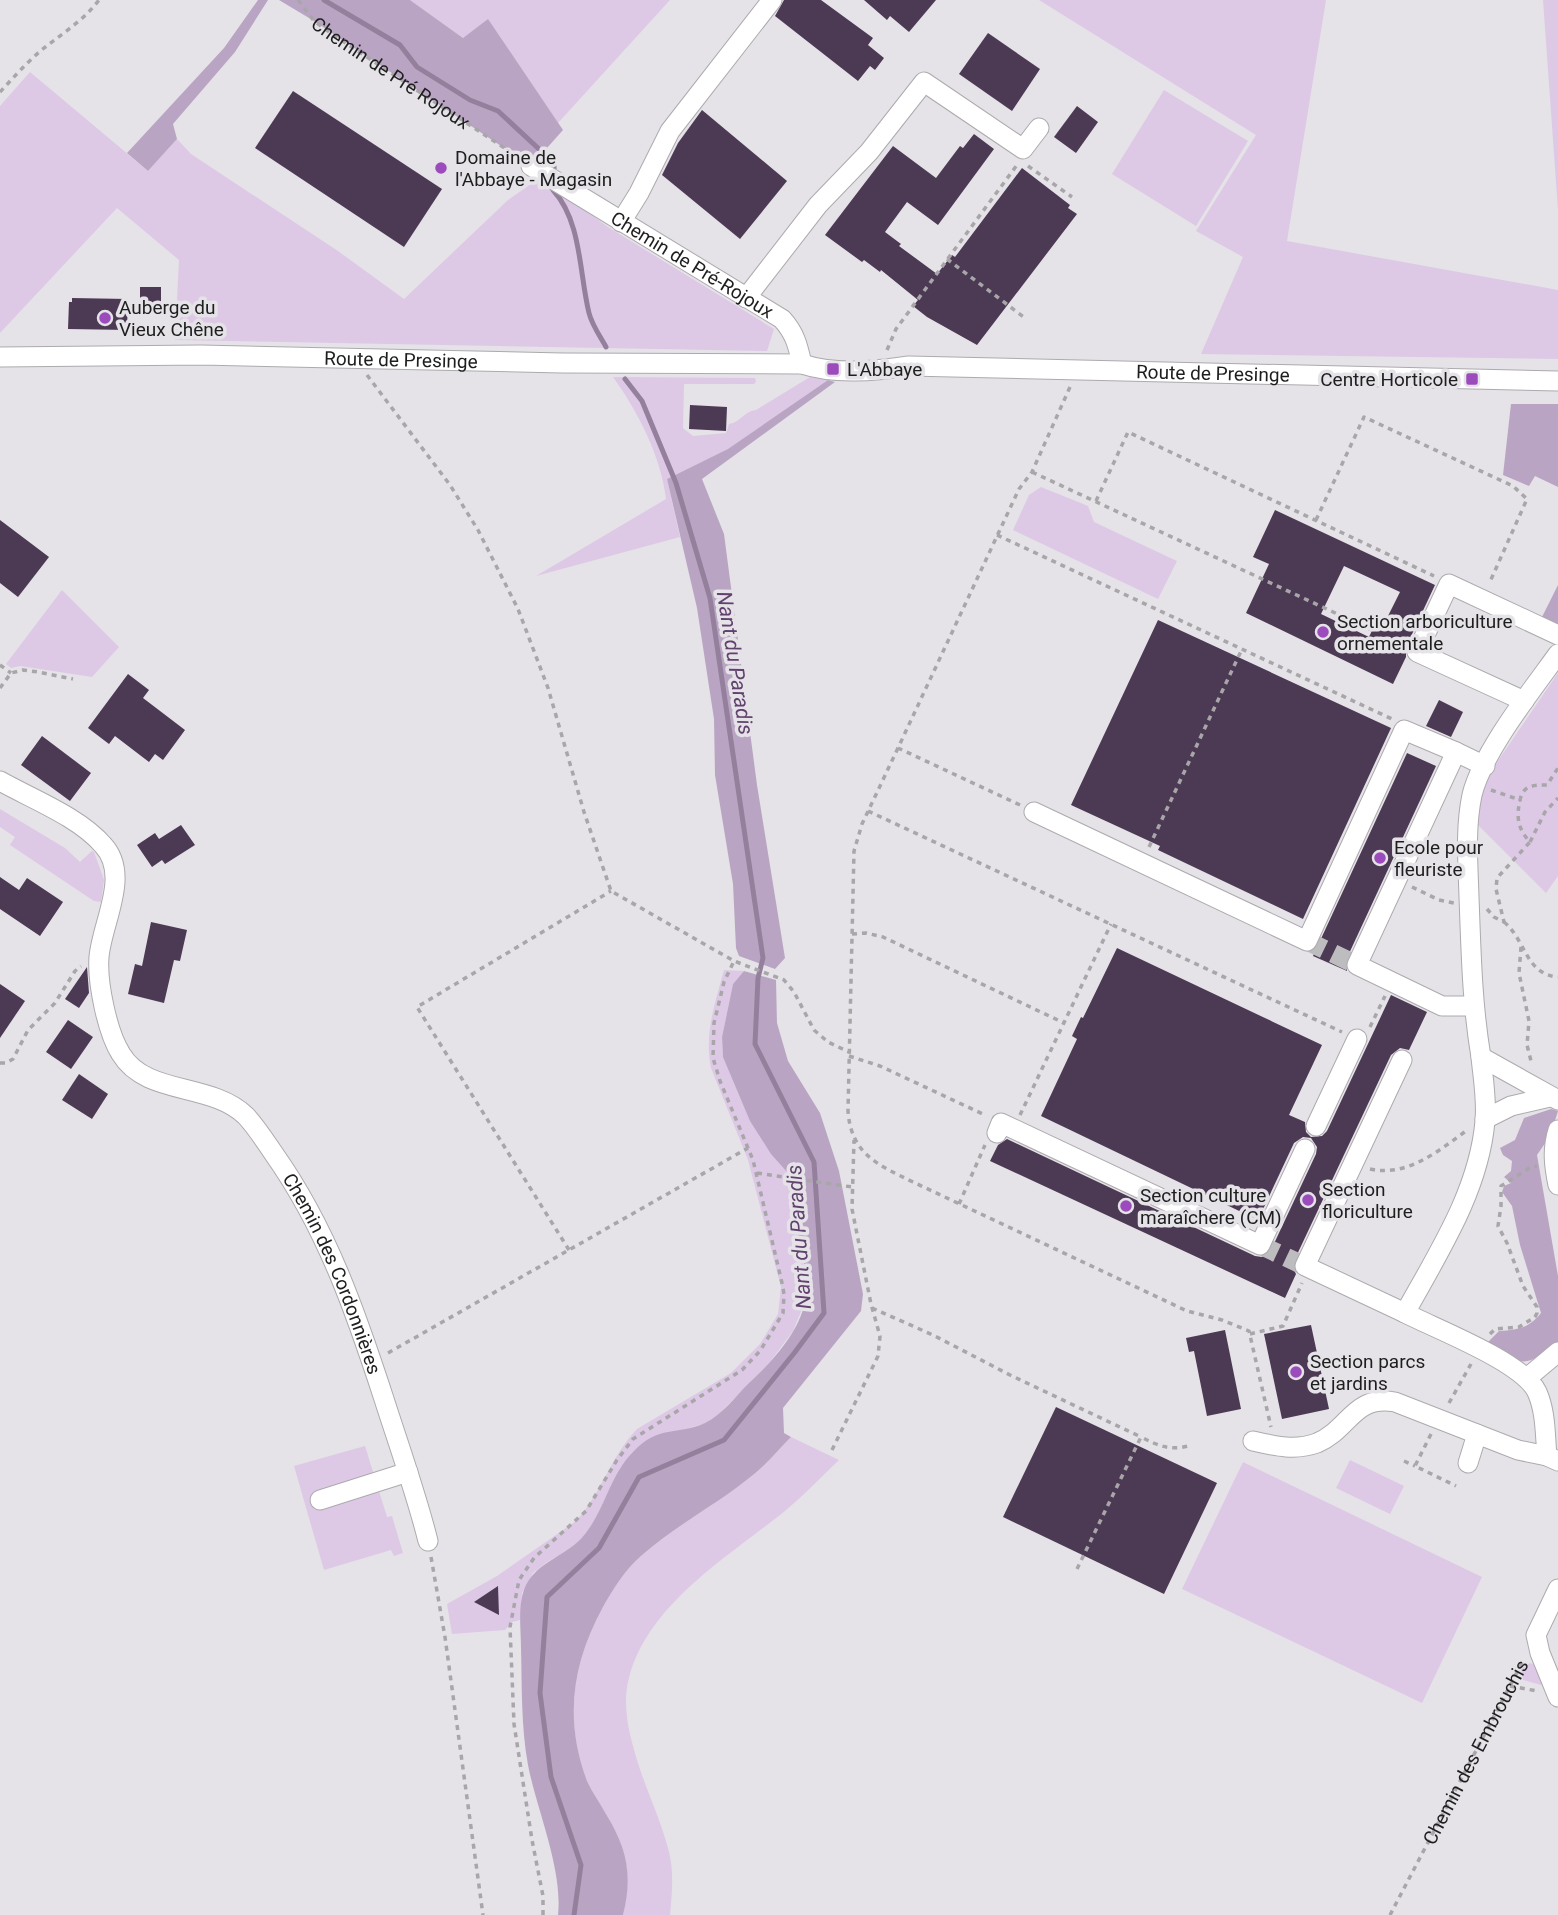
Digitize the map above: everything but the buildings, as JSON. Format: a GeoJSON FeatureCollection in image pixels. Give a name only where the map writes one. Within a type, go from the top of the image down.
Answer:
{"type":"FeatureCollection","features":[{"type":"Feature","properties":{"kind":"street"},"geometry":{"type":"LineString","coordinates":[[621,222],[670,131],[772,0]]}},
{"type":"Feature","properties":{"kind":"street"},"geometry":{"type":"LineString","coordinates":[[746,298],[817,205],[869,152],[924,82],[1023,149],[1039,128]]}},
{"type":"Feature","properties":{"kind":"street","name":"Chemin de Pré-Rojoux"},"geometry":{"type":"LineString","coordinates":[[531,166],[782,319],[790,327],[797,341],[802,364]]}},
{"type":"Feature","properties":{"kind":"street","name":"Route de Presinge"},"geometry":{"type":"LineString","coordinates":[[0,357],[130,354],[802,364],[816,369],[849,370],[886,370],[909,366],[1558,381]]}},
{"type":"Feature","properties":{"kind":"street"},"geometry":{"type":"LineString","coordinates":[[1524,701],[1417,652],[1450,584],[1558,635]]}},
{"type":"Feature","properties":{"kind":"street"},"geometry":{"type":"LineString","coordinates":[[1405,1313],[1467,1193],[1481,1149],[1485,1119],[1486,1095],[1474,1006],[1477,906],[1468,826],[1472,795],[1485,766],[1524,701],[1558,654]]}},
{"type":"Feature","properties":{"kind":"street"},"geometry":{"type":"LineString","coordinates":[[1034,812],[1307,941],[1404,730],[1485,766]]}},
{"type":"Feature","properties":{"kind":"street"},"geometry":{"type":"LineString","coordinates":[[1455,752],[1357,965],[1442,1006],[1474,1006]]}},
{"type":"Feature","properties":{"kind":"street","name":"Chemin des Cordonnières"},"geometry":{"type":"LineString","coordinates":[[0,781],[81,826],[106,848],[112,861],[115,884],[99,959],[102,993],[111,1028],[118,1050],[128,1064],[160,1083],[212,1095],[234,1107],[253,1125],[289,1175],[313,1215],[334,1259],[372,1362],[428,1541]]}},
{"type":"Feature","properties":{"kind":"street"},"geometry":{"type":"LineString","coordinates":[[1316,1125],[1362,1037]]}},
{"type":"Feature","properties":{"kind":"street"},"geometry":{"type":"LineString","coordinates":[[1481,1057],[1554,1099]]}},
{"type":"Feature","properties":{"kind":"street"},"geometry":{"type":"LineString","coordinates":[[1253,1441],[1283,1447],[1314,1444],[1333,1433],[1365,1404],[1378,1400],[1395,1402],[1518,1450],[1552,1459],[1544,1413],[1537,1391],[1527,1378],[1480,1350],[1305,1266],[1402,1060]]}},
{"type":"Feature","properties":{"kind":"street"},"geometry":{"type":"LineString","coordinates":[[1485,1119],[1511,1106],[1554,1099]]}},
{"type":"Feature","properties":{"kind":"street"},"geometry":{"type":"LineString","coordinates":[[1004,1128],[1260,1245],[1305,1149]]}},
{"type":"Feature","properties":{"kind":"street"},"geometry":{"type":"LineString","coordinates":[[1557,1172],[1554,1151],[1558,1130]]}},
{"type":"Feature","properties":{"kind":"street"},"geometry":{"type":"LineString","coordinates":[[1527,1378],[1558,1352]]}},
{"type":"Feature","properties":{"kind":"street"},"geometry":{"type":"LineString","coordinates":[[1468,1463],[1476,1434]]}},
{"type":"Feature","properties":{"kind":"street"},"geometry":{"type":"LineString","coordinates":[[320,1500],[408,1472]]}},
{"type":"Feature","properties":{"kind":"street"},"geometry":{"type":"LineString","coordinates":[[1557,1696],[1536,1635],[1558,1589]]}},
{"type":"Feature","properties":{"kind":"path"},"geometry":{"type":"LineString","coordinates":[[0,92],[16,74],[73,26],[99,0]]}},
{"type":"Feature","properties":{"kind":"path","name":"Chemin de Pré Rojoux"},"geometry":{"type":"LineString","coordinates":[[298,0],[314,21],[332,34],[531,166]]}},
{"type":"Feature","properties":{"kind":"path"},"geometry":{"type":"LineString","coordinates":[[892,338],[1020,161],[1072,197]]}},
{"type":"Feature","properties":{"kind":"path"},"geometry":{"type":"LineString","coordinates":[[947,259],[1025,318]]}},
{"type":"Feature","properties":{"kind":"path"},"geometry":{"type":"LineString","coordinates":[[363,359],[368,378],[416,437],[478,530],[518,609],[548,688],[584,813],[611,891],[734,961],[773,974],[788,983],[814,1030],[828,1042],[1004,1128],[1064,1023],[1111,924]]}},
{"type":"Feature","properties":{"kind":"path"},"geometry":{"type":"LineString","coordinates":[[1034,812],[898,748],[1019,489],[1032,472],[1077,371]]}},
{"type":"Feature","properties":{"kind":"path"},"geometry":{"type":"LineString","coordinates":[[1316,521],[1364,417],[1513,486],[1527,499],[1482,599]]}},
{"type":"Feature","properties":{"kind":"path"},"geometry":{"type":"LineString","coordinates":[[1096,501],[1128,432],[1450,584]]}},
{"type":"Feature","properties":{"kind":"path"},"geometry":{"type":"LineString","coordinates":[[1032,472],[1374,631]]}},
{"type":"Feature","properties":{"kind":"path"},"geometry":{"type":"LineString","coordinates":[[997,535],[1406,726],[1404,730]]}},
{"type":"Feature","properties":{"kind":"path"},"geometry":{"type":"LineString","coordinates":[[1142,863],[1242,649]]}},
{"type":"Feature","properties":{"kind":"path"},"geometry":{"type":"LineString","coordinates":[[0,665],[11,673]]}},
{"type":"Feature","properties":{"kind":"path"},"geometry":{"type":"LineString","coordinates":[[0,688],[11,673],[23,670],[73,679]]}},
{"type":"Feature","properties":{"kind":"path"},"geometry":{"type":"LineString","coordinates":[[1530,842],[1521,831],[1518,821],[1523,791],[1531,785],[1548,785],[1558,768]]}},
{"type":"Feature","properties":{"kind":"path"},"geometry":{"type":"LineString","coordinates":[[1492,790],[1520,800]]}},
{"type":"Feature","properties":{"kind":"path"},"geometry":{"type":"LineString","coordinates":[[1504,922],[1496,888],[1497,878],[1530,842],[1545,812],[1558,798]]}},
{"type":"Feature","properties":{"kind":"path"},"geometry":{"type":"LineString","coordinates":[[868,811],[1362,1037],[1392,982]]}},
{"type":"Feature","properties":{"kind":"path"},"geometry":{"type":"LineString","coordinates":[[1412,887],[1439,900],[1477,906],[1504,922],[1513,930],[1521,947],[1538,970],[1558,977]]}},
{"type":"Feature","properties":{"kind":"path"},"geometry":{"type":"LineString","coordinates":[[569,1250],[417,1007],[611,891]]}},
{"type":"Feature","properties":{"kind":"path"},"geometry":{"type":"LineString","coordinates":[[852,934],[866,933],[883,937],[1064,1023]]}},
{"type":"Feature","properties":{"kind":"path"},"geometry":{"type":"LineString","coordinates":[[1521,947],[1519,973],[1530,1021],[1527,1045],[1533,1075],[1530,1084]]}},
{"type":"Feature","properties":{"kind":"path"},"geometry":{"type":"LineString","coordinates":[[0,1063],[13,1059],[28,1030],[55,1003],[75,971],[87,962],[99,959]]}},
{"type":"Feature","properties":{"kind":"path"},"geometry":{"type":"LineString","coordinates":[[543,1915],[514,1724],[510,1627],[519,1580],[524,1568],[586,1511],[617,1460],[634,1439],[742,1370],[773,1333],[783,1313],[784,1294],[757,1173],[720,1081],[711,1048],[724,982],[734,961]]}},
{"type":"Feature","properties":{"kind":"path"},"geometry":{"type":"LineString","coordinates":[[1353,1163],[1378,1171],[1398,1171],[1435,1152],[1485,1119]]}},
{"type":"Feature","properties":{"kind":"path"},"geometry":{"type":"LineString","coordinates":[[832,1450],[880,1350],[880,1336],[852,1209],[854,1138]]}},
{"type":"Feature","properties":{"kind":"path"},"geometry":{"type":"LineString","coordinates":[[372,1362],[748,1148]]}},
{"type":"Feature","properties":{"kind":"path"},"geometry":{"type":"LineString","coordinates":[[959,1204],[982,1153]]}},
{"type":"Feature","properties":{"kind":"path"},"geometry":{"type":"LineString","coordinates":[[1415,1466],[1439,1419],[1495,1329],[1519,1327],[1537,1313],[1537,1307],[1523,1286],[1507,1242],[1498,1226],[1501,1186],[1528,1170]]}},
{"type":"Feature","properties":{"kind":"path"},"geometry":{"type":"LineString","coordinates":[[757,1173],[852,1187]]}},
{"type":"Feature","properties":{"kind":"path"},"geometry":{"type":"LineString","coordinates":[[1250,1334],[1283,1326],[1307,1274]]}},
{"type":"Feature","properties":{"kind":"path"},"geometry":{"type":"LineString","coordinates":[[872,1308],[933,1335],[1161,1447],[1188,1446]]}},
{"type":"Feature","properties":{"kind":"path"},"geometry":{"type":"LineString","coordinates":[[1077,1569],[1141,1437]]}},
{"type":"Feature","properties":{"kind":"path"},"geometry":{"type":"LineString","coordinates":[[1404,1461],[1456,1486]]}},
{"type":"Feature","properties":{"kind":"path"},"geometry":{"type":"LineString","coordinates":[[428,1541],[446,1637],[483,1915]]}},
{"type":"Feature","properties":{"kind":"path","name":"Chemin des Embrouchis"},"geometry":{"type":"LineString","coordinates":[[1390,1915],[1536,1635]]}},
{"type":"Feature","properties":{"kind":"path"},"geometry":{"type":"LineString","coordinates":[[1510,1686],[1557,1696]]}},
{"type":"Feature","properties":{"kind":"shaded area"},"geometry":{"type":"Polygon","coordinates":[[[258,0],[268,0],[235,52],[173,124],[177,139],[148,171],[127,153],[224,48],[258,0]]]}},
{"type":"Feature","properties":{"kind":"shaded area"},"geometry":{"type":"Polygon","coordinates":[[[279,0],[410,0],[463,38],[488,19],[563,130],[531,166],[279,0]]]}},
{"type":"Feature","properties":{"kind":"shaded area"},"geometry":{"type":"Polygon","coordinates":[[[410,0],[670,0],[558,123],[488,20],[463,38],[410,0]]]}},
{"type":"Feature","properties":{"kind":"shaded area"},"geometry":{"type":"Polygon","coordinates":[[[1039,0],[1326,0],[1287,241],[1558,290],[1558,359],[1201,354],[1243,257],[1196,231],[1256,135],[1039,0]]]}},
{"type":"Feature","properties":{"kind":"shaded area"},"geometry":{"type":"Polygon","coordinates":[[[1543,0],[1558,0],[1558,210],[1543,0]]]}},
{"type":"Feature","properties":{"kind":"shaded area"},"geometry":{"type":"Polygon","coordinates":[[[30,72],[148,171],[177,139],[191,154],[338,251],[404,299],[508,200],[534,182],[546,182],[608,227],[774,329],[767,351],[175,340],[179,260],[117,208],[0,333],[0,106],[30,72]]]}},
{"type":"Feature","properties":{"kind":"shaded area"},"geometry":{"type":"Polygon","coordinates":[[[1164,90],[1248,141],[1196,226],[1112,174],[1164,90]]]}},
{"type":"Feature","properties":{"kind":"shaded area"},"geometry":{"type":"Polygon","coordinates":[[[613,377],[755,378],[754,384],[684,384],[683,428],[693,436],[726,433],[729,424],[810,377],[828,380],[729,449],[667,479],[680,537],[536,576],[666,499],[654,451],[631,405],[613,377]]]}},
{"type":"Feature","properties":{"kind":"shaded area"},"geometry":{"type":"Polygon","coordinates":[[[828,380],[835,382],[702,479],[724,534],[757,785],[785,958],[775,969],[739,956],[736,948],[733,884],[715,775],[714,719],[697,608],[667,479],[728,449],[828,380]]]}},
{"type":"Feature","properties":{"kind":"shaded area"},"geometry":{"type":"Polygon","coordinates":[[[1511,404],[1558,404],[1558,487],[1535,476],[1529,486],[1503,475],[1511,404]]]}},
{"type":"Feature","properties":{"kind":"shaded area"},"geometry":{"type":"Polygon","coordinates":[[[1041,487],[1088,506],[1094,522],[1177,561],[1158,599],[1013,530],[1029,495],[1041,487]]]}},
{"type":"Feature","properties":{"kind":"shaded area"},"geometry":{"type":"Polygon","coordinates":[[[1558,585],[1558,624],[1542,617],[1558,585]]]}},
{"type":"Feature","properties":{"kind":"shaded area"},"geometry":{"type":"Polygon","coordinates":[[[62,590],[119,647],[92,677],[20,666],[11,668],[6,664],[62,590]]]}},
{"type":"Feature","properties":{"kind":"shaded area"},"geometry":{"type":"Polygon","coordinates":[[[1558,673],[1558,876],[1546,893],[1476,823],[1478,794],[1558,673]]]}},
{"type":"Feature","properties":{"kind":"shaded area"},"geometry":{"type":"Polygon","coordinates":[[[0,809],[65,848],[80,862],[94,852],[104,880],[101,902],[94,901],[10,845],[15,837],[0,827],[0,809]]]}},
{"type":"Feature","properties":{"kind":"shaded area"},"geometry":{"type":"Polygon","coordinates":[[[724,970],[744,971],[733,984],[722,1037],[723,1057],[803,1178],[802,1183],[789,1182],[807,1297],[793,1331],[767,1366],[717,1416],[704,1424],[689,1428],[621,1467],[584,1536],[569,1550],[533,1573],[522,1593],[520,1620],[512,1622],[505,1630],[452,1634],[447,1604],[497,1576],[576,1521],[637,1429],[731,1373],[760,1344],[778,1314],[781,1287],[748,1160],[711,1068],[710,1031],[724,970]]]}},
{"type":"Feature","properties":{"kind":"shaded area"},"geometry":{"type":"Polygon","coordinates":[[[744,971],[776,980],[777,1023],[788,1061],[820,1113],[839,1171],[863,1294],[861,1311],[783,1408],[784,1433],[791,1437],[753,1475],[641,1556],[620,1580],[592,1628],[578,1671],[575,1736],[587,1781],[619,1838],[626,1862],[628,1887],[623,1915],[558,1915],[557,1879],[532,1783],[524,1736],[520,1616],[523,1592],[538,1570],[585,1534],[625,1461],[642,1443],[660,1434],[695,1427],[723,1411],[784,1345],[798,1322],[806,1297],[806,1274],[789,1182],[801,1183],[803,1178],[798,1172],[788,1173],[771,1154],[750,1121],[723,1057],[722,1037],[733,984],[744,971]]]}},
{"type":"Feature","properties":{"kind":"shaded area"},"geometry":{"type":"Polygon","coordinates":[[[1551,1109],[1558,1111],[1550,1136],[1537,1155],[1558,1276],[1558,1342],[1537,1357],[1523,1361],[1486,1344],[1499,1331],[1523,1327],[1541,1313],[1520,1245],[1512,1206],[1502,1192],[1504,1186],[1511,1183],[1504,1177],[1511,1171],[1512,1161],[1503,1155],[1500,1148],[1515,1140],[1524,1118],[1551,1109]]]}},
{"type":"Feature","properties":{"kind":"shaded area"},"geometry":{"type":"Polygon","coordinates":[[[791,1437],[839,1460],[785,1511],[716,1564],[672,1605],[639,1651],[629,1678],[626,1703],[629,1729],[671,1860],[672,1883],[670,1915],[623,1915],[627,1874],[623,1850],[613,1826],[587,1781],[575,1736],[575,1692],[584,1650],[607,1600],[635,1561],[668,1534],[753,1475],[791,1437]]]}},
{"type":"Feature","properties":{"kind":"shaded area"},"geometry":{"type":"Polygon","coordinates":[[[365,1446],[387,1517],[392,1516],[403,1553],[394,1556],[391,1550],[324,1570],[294,1466],[365,1446]]]}},
{"type":"Feature","properties":{"kind":"shaded area"},"geometry":{"type":"Polygon","coordinates":[[[1350,1460],[1404,1486],[1390,1514],[1336,1488],[1350,1460]]]}},
{"type":"Feature","properties":{"kind":"shaded area"},"geometry":{"type":"Polygon","coordinates":[[[1243,1462],[1482,1577],[1422,1703],[1182,1589],[1243,1462]]]}},
{"type":"Feature","properties":{"kind":"shaded area"},"geometry":{"type":"Polygon","coordinates":[[[1530,1663],[1537,1666],[1543,1684],[1523,1680],[1521,1669],[1530,1663]]]}},
{"type":"Feature","properties":{"kind":"waterway","name":"Nant du Paradis"},"geometry":{"type":"LineString","coordinates":[[324,0],[400,45],[417,67],[470,100],[498,111],[554,163],[554,173]]}},
{"type":"Feature","properties":{"kind":"waterway","name":"Nant du Paradis"},"geometry":{"type":"LineString","coordinates":[[553,187],[574,232],[589,313],[606,347]]}},
{"type":"Feature","properties":{"kind":"waterway","name":"Nant du Paradis"},"geometry":{"type":"LineString","coordinates":[[574,1915],[581,1865],[551,1777],[540,1693],[547,1597],[599,1548],[639,1477],[724,1440],[824,1313],[814,1162],[755,1044],[758,978],[763,958],[710,598],[676,483],[642,401],[625,379]]}},
{"type":"Feature","properties":{"kind":"tunnel"},"geometry":{"type":"LineString","coordinates":[[1307,941],[1357,965]]}},
{"type":"Feature","properties":{"kind":"tunnel"},"geometry":{"type":"LineString","coordinates":[[1260,1245],[1305,1266]]}},
{"type":"Feature","properties":{"kind":"place","name":"Domaine de l'Abbaye - Magasin"},"geometry":{"type":"Point","coordinates":[441,168]}},
{"type":"Feature","properties":{"kind":"place","name":"Auberge du Vieux Chêne"},"geometry":{"type":"Point","coordinates":[105,318]}},
{"type":"Feature","properties":{"kind":"place","name":"L'Abbaye"},"geometry":{"type":"Point","coordinates":[833,369]}},
{"type":"Feature","properties":{"kind":"place","name":"Centre Horticole"},"geometry":{"type":"Point","coordinates":[1472,379]}},
{"type":"Feature","properties":{"kind":"place","name":"Section arboriculture ornementale"},"geometry":{"type":"Point","coordinates":[1323,632]}},
{"type":"Feature","properties":{"kind":"place","name":"Ecole pour fleuriste"},"geometry":{"type":"Point","coordinates":[1380,858]}},
{"type":"Feature","properties":{"kind":"place","name":"Section floriculture"},"geometry":{"type":"Point","coordinates":[1308,1200]}},
{"type":"Feature","properties":{"kind":"place","name":"Section culture maraîchere (CM)"},"geometry":{"type":"Point","coordinates":[1126,1206]}},
{"type":"Feature","properties":{"kind":"place","name":"Section parcs et jardins"},"geometry":{"type":"Point","coordinates":[1296,1372]}}]}
